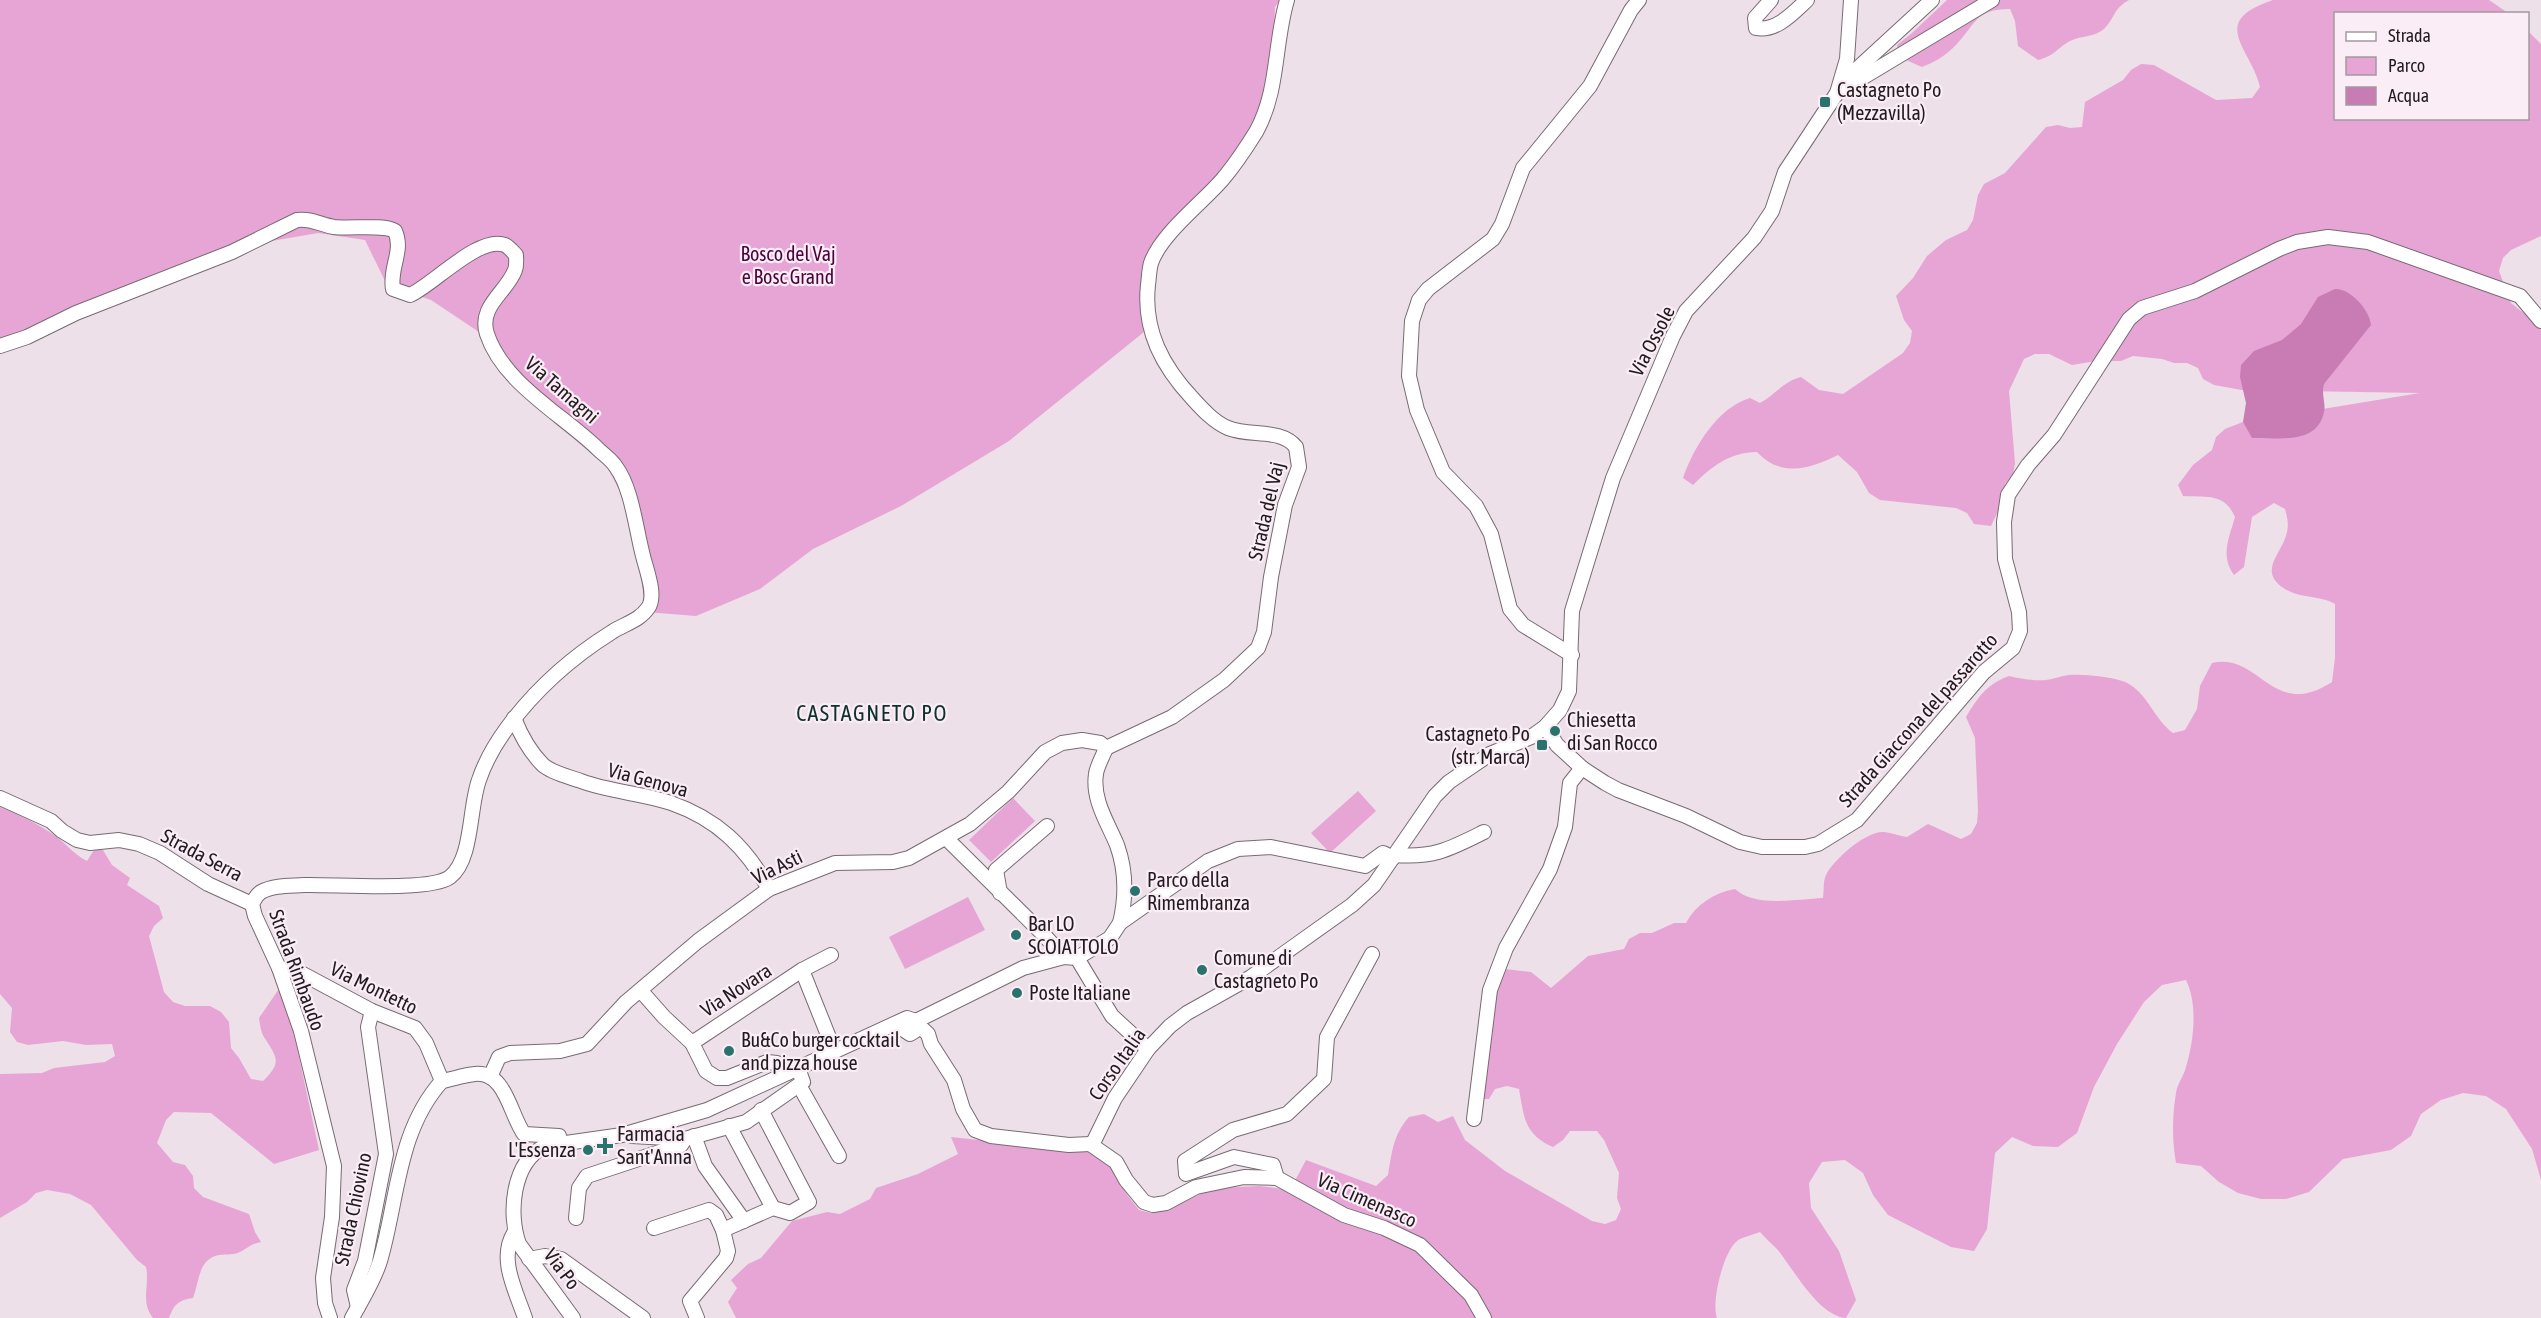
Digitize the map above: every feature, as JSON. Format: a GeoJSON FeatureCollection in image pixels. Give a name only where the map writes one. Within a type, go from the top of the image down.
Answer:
{"type":"FeatureCollection","features":[{"type":"Feature","properties":{"kind":"street","name":"Strada del Vaj"},"geometry":{"type":"LineString","coordinates":[[1106,748],[1172,717],[1224,680],[1258,648],[1264,632],[1271,577],[1285,505],[1299,467],[1296,447],[1282,436],[1253,434],[1228,428],[1211,417],[1167,367],[1151,334],[1147,298],[1151,263],[1160,248],[1200,201],[1221,181],[1256,132],[1266,111],[1273,84],[1287,0]]}},
{"type":"Feature","properties":{"kind":"street"},"geometry":{"type":"LineString","coordinates":[[1572,655],[1523,625],[1510,609],[1491,534],[1476,506],[1443,472],[1417,410],[1409,376],[1412,321],[1419,300],[1428,289],[1493,239],[1502,224],[1523,168],[1590,86],[1631,10],[1639,0]]}},
{"type":"Feature","properties":{"kind":"street"},"geometry":{"type":"LineString","coordinates":[[1772,0],[1755,18],[1756,28],[1766,30],[1773,27],[1807,0]]}},
{"type":"Feature","properties":{"kind":"street","name":"Via Ossole"},"geometry":{"type":"LineString","coordinates":[[1545,727],[1560,710],[1569,691],[1572,611],[1613,478],[1673,336],[1686,311],[1754,238],[1772,211],[1785,172],[1837,93],[1850,36],[1851,0]]}},
{"type":"Feature","properties":{"kind":"street"},"geometry":{"type":"LineString","coordinates":[[1842,78],[1856,70],[1932,0]]}},
{"type":"Feature","properties":{"kind":"street"},"geometry":{"type":"LineString","coordinates":[[1837,93],[1992,0]]}},
{"type":"Feature","properties":{"kind":"street","name":"Via Tamagni"},"geometry":{"type":"LineString","coordinates":[[0,346],[19,341],[76,314],[232,252],[297,220],[307,219],[334,227],[367,229],[388,227],[395,231],[399,249],[394,264],[393,289],[410,294],[435,279],[458,260],[479,249],[506,245],[516,255],[516,268],[488,311],[484,324],[487,336],[513,377],[543,405],[581,433],[616,467],[628,495],[652,597],[650,607],[637,619],[612,632],[541,686],[514,718]]}},
{"type":"Feature","properties":{"kind":"street","name":"Strada Giaccona del passarotto"},"geometry":{"type":"LineString","coordinates":[[1545,727],[1557,745],[1582,768],[1618,790],[1665,807],[1740,842],[1762,847],[1805,847],[1818,844],[1857,820],[1984,672],[2013,648],[2020,630],[2020,621],[2004,543],[2008,495],[2028,465],[2054,435],[2129,319],[2142,308],[2194,291],[2297,242],[2328,237],[2368,242],[2520,296],[2541,321]]}},
{"type":"Feature","properties":{"kind":"street","name":"Via Genova"},"geometry":{"type":"LineString","coordinates":[[514,718],[524,743],[544,767],[593,786],[670,803],[706,819],[740,845],[755,863],[769,889]]}},
{"type":"Feature","properties":{"kind":"street","name":"Strada Rimbaudo"},"geometry":{"type":"LineString","coordinates":[[330,1318],[325,1303],[323,1278],[332,1216],[334,1166],[301,1031],[279,968],[255,916],[252,904],[257,894],[272,887],[338,884],[420,886],[436,884],[450,877],[462,863],[479,780],[501,736],[514,718]]}},
{"type":"Feature","properties":{"kind":"street","name":"Corso Italia"},"geometry":{"type":"LineString","coordinates":[[1090,1144],[1094,1141],[1115,1098],[1148,1048],[1187,1013],[1251,977],[1352,905],[1374,885],[1435,796],[1449,782],[1490,754],[1513,746],[1545,727]]}},
{"type":"Feature","properties":{"kind":"street","name":"Via Asti"},"geometry":{"type":"LineString","coordinates":[[490,1077],[499,1057],[510,1053],[560,1051],[587,1044],[626,1002],[698,941],[769,889],[835,863],[898,861],[947,838],[970,824],[1008,792],[1045,752],[1062,743],[1082,740],[1100,743],[1106,748]]}},
{"type":"Feature","properties":{"kind":"street"},"geometry":{"type":"LineString","coordinates":[[911,1026],[1023,968],[1070,957],[1110,938],[1120,923],[1125,902],[1123,875],[1117,847],[1101,811],[1095,788],[1096,773],[1106,748]]}},
{"type":"Feature","properties":{"kind":"street"},"geometry":{"type":"LineString","coordinates":[[1474,1119],[1490,990],[1506,948],[1550,868],[1565,827],[1570,783],[1582,768]]}},
{"type":"Feature","properties":{"kind":"street","name":"Strada Serra"},"geometry":{"type":"LineString","coordinates":[[0,798],[51,821],[77,840],[90,843],[119,840],[140,843],[208,884],[252,904]]}},
{"type":"Feature","properties":{"kind":"street"},"geometry":{"type":"LineString","coordinates":[[1000,893],[996,870],[1047,826]]}},
{"type":"Feature","properties":{"kind":"street"},"geometry":{"type":"LineString","coordinates":[[1120,923],[1208,861],[1238,849],[1271,848],[1365,866],[1383,853],[1394,857],[1442,853],[1484,832]]}},
{"type":"Feature","properties":{"kind":"street"},"geometry":{"type":"LineString","coordinates":[[947,838],[1000,893],[1070,957],[1112,1016],[1148,1048]]}},
{"type":"Feature","properties":{"kind":"street","name":"Via Cimenasco"},"geometry":{"type":"LineString","coordinates":[[1276,1178],[1274,1166],[1234,1157],[1186,1174],[1185,1161],[1233,1130],[1287,1114],[1324,1079],[1326,1036],[1372,954]]}},
{"type":"Feature","properties":{"kind":"street","name":"Via Novara"},"geometry":{"type":"LineString","coordinates":[[692,1043],[802,970],[831,955]]}},
{"type":"Feature","properties":{"kind":"street","name":"Via Montetto"},"geometry":{"type":"LineString","coordinates":[[279,968],[301,973],[372,1011],[415,1028],[426,1043],[442,1081]]}},
{"type":"Feature","properties":{"kind":"street","name":"Via Novara"},"geometry":{"type":"LineString","coordinates":[[802,970],[834,1050]]}},
{"type":"Feature","properties":{"kind":"street"},"geometry":{"type":"LineString","coordinates":[[622,1135],[689,1137],[746,1122],[761,1110],[800,1087],[803,1082],[793,1070],[777,1063],[767,1062],[727,1078],[717,1078],[706,1071],[692,1043],[641,991]]}},
{"type":"Feature","properties":{"kind":"street","name":"Strada Chiovino"},"geometry":{"type":"LineString","coordinates":[[355,1313],[354,1290],[365,1261],[386,1154],[368,1026],[372,1011]]}},
{"type":"Feature","properties":{"kind":"street"},"geometry":{"type":"LineString","coordinates":[[525,1318],[507,1256],[510,1240],[517,1238],[513,1204],[530,1158],[545,1146],[622,1135],[707,1110],[834,1050],[877,1033],[895,1022],[911,1026],[931,1044],[954,1080],[970,1124],[981,1133],[1069,1145],[1090,1144]]}},
{"type":"Feature","properties":{"kind":"street"},"geometry":{"type":"LineString","coordinates":[[442,1081],[478,1073],[490,1077],[501,1085],[524,1134],[559,1136],[561,1144]]}},
{"type":"Feature","properties":{"kind":"street","name":"Strada Chiovino"},"geometry":{"type":"LineString","coordinates":[[355,1313],[380,1261],[400,1164],[422,1107],[442,1081]]}},
{"type":"Feature","properties":{"kind":"street"},"geometry":{"type":"LineString","coordinates":[[800,1087],[839,1156]]}},
{"type":"Feature","properties":{"kind":"street"},"geometry":{"type":"LineString","coordinates":[[723,1230],[773,1208],[790,1213],[809,1202],[761,1110]]}},
{"type":"Feature","properties":{"kind":"street"},"geometry":{"type":"LineString","coordinates":[[729,1126],[773,1208]]}},
{"type":"Feature","properties":{"kind":"street"},"geometry":{"type":"LineString","coordinates":[[576,1218],[579,1188],[587,1176],[681,1145],[689,1137]]}},
{"type":"Feature","properties":{"kind":"street"},"geometry":{"type":"LineString","coordinates":[[689,1137],[705,1166],[744,1221]]}},
{"type":"Feature","properties":{"kind":"street","name":"Via Cimenasco"},"geometry":{"type":"LineString","coordinates":[[1090,1144],[1116,1162],[1126,1180],[1144,1202],[1153,1205],[1166,1203],[1196,1187],[1244,1177],[1276,1178],[1344,1215],[1384,1228],[1420,1245],[1471,1295],[1484,1318]]}},
{"type":"Feature","properties":{"kind":"street"},"geometry":{"type":"LineString","coordinates":[[654,1228],[709,1210],[716,1215],[723,1230],[728,1251],[726,1258],[690,1301],[697,1318]]}},
{"type":"Feature","properties":{"kind":"street","name":"Via Po"},"geometry":{"type":"LineString","coordinates":[[517,1238],[529,1259],[573,1318]]}},
{"type":"Feature","properties":{"kind":"street"},"geometry":{"type":"LineString","coordinates":[[529,1259],[545,1256],[561,1259],[643,1318]]}},
{"type":"Feature","properties":{"kind":"green space","name":"Bosco del Vaj e Bosc Grand"},"geometry":{"type":"Polygon","coordinates":[[[0,0],[1280,0],[1275,7],[1273,57],[1255,129],[1214,184],[1145,260],[1141,295],[1144,332],[1009,441],[901,506],[813,549],[760,589],[696,616],[646,612],[639,558],[627,505],[602,457],[567,425],[521,394],[482,334],[431,300],[387,285],[365,240],[318,233],[266,242],[30,339],[0,343],[0,0]]]}},
{"type":"Feature","properties":{"kind":"green space"},"geometry":{"type":"Polygon","coordinates":[[[1947,0],[2129,0],[2120,6],[2109,24],[2101,31],[2070,41],[2052,54],[2038,60],[2018,46],[2015,21],[2010,9],[1982,15],[1950,50],[1939,59],[1922,67],[1899,57],[1897,45],[1947,0]]]}},
{"type":"Feature","properties":{"kind":"green space"},"geometry":{"type":"Polygon","coordinates":[[[2273,0],[2489,0],[2507,12],[2334,12],[2334,120],[2529,120],[2529,32],[2541,44],[2541,236],[2511,250],[2503,258],[2499,271],[2511,303],[2539,325],[2541,330],[2541,1180],[2532,1149],[2506,1109],[2486,1096],[2463,1093],[2441,1100],[2421,1114],[2411,1136],[2391,1150],[2343,1159],[2309,1192],[2286,1199],[2261,1199],[2238,1193],[2219,1182],[2201,1166],[2176,1163],[2173,1128],[2175,1102],[2189,1057],[2194,1023],[2192,1000],[2186,980],[2162,985],[2144,1002],[2117,1044],[2094,1087],[2077,1133],[2058,1147],[2033,1146],[2012,1137],[1995,1153],[1987,1229],[1974,1251],[1951,1247],[1888,1215],[1873,1195],[1863,1173],[1845,1160],[1822,1162],[1809,1183],[1811,1208],[1839,1251],[1856,1300],[1846,1318],[1826,1309],[1816,1300],[1777,1249],[1760,1232],[1737,1241],[1727,1256],[1717,1290],[1717,1318],[736,1318],[728,1302],[737,1288],[731,1280],[748,1264],[761,1258],[792,1221],[827,1212],[840,1214],[870,1199],[876,1188],[918,1174],[958,1154],[951,1137],[1091,1152],[1111,1165],[1128,1196],[1139,1210],[1151,1213],[1169,1209],[1213,1188],[1260,1186],[1290,1190],[1306,1160],[1376,1186],[1388,1175],[1396,1137],[1409,1117],[1424,1114],[1438,1122],[1453,1116],[1465,1140],[1505,1171],[1592,1221],[1605,1224],[1616,1220],[1621,1209],[1617,1198],[1619,1173],[1604,1140],[1597,1131],[1570,1131],[1553,1147],[1536,1136],[1527,1124],[1519,1089],[1507,1086],[1495,1089],[1489,1099],[1482,1099],[1496,994],[1505,969],[1531,972],[1551,988],[1588,956],[1624,949],[1629,939],[1640,933],[1652,933],[1674,923],[1686,923],[1700,905],[1727,891],[1735,889],[1754,899],[1777,901],[1823,898],[1825,877],[1830,869],[1851,847],[1877,833],[1884,832],[1907,837],[1928,824],[1961,839],[1971,834],[1977,823],[1978,811],[1975,738],[1966,717],[1984,692],[2009,676],[2027,680],[2049,680],[2069,675],[2083,675],[2124,682],[2141,694],[2173,733],[2185,730],[2197,709],[2200,686],[2212,663],[2228,662],[2243,667],[2280,690],[2295,694],[2312,692],[2332,682],[2335,658],[2335,604],[2291,592],[2277,582],[2273,575],[2274,562],[2287,532],[2285,509],[2274,503],[2252,517],[2244,567],[2234,575],[2227,561],[2228,540],[2235,517],[2231,509],[2226,503],[2214,498],[2183,496],[2178,485],[2193,465],[2212,450],[2216,437],[2225,429],[2243,422],[2420,393],[2242,390],[2214,385],[2203,379],[2198,368],[2187,363],[2133,356],[2121,361],[2096,361],[2072,365],[2049,354],[2035,354],[2024,359],[2009,391],[2015,463],[2013,475],[2005,484],[2002,503],[1991,526],[1974,524],[1967,513],[1956,508],[1880,500],[1869,493],[1857,472],[1838,455],[1806,467],[1786,468],[1766,460],[1757,452],[1747,453],[1722,462],[1693,485],[1683,478],[1693,454],[1708,430],[1727,410],[1738,403],[1750,398],[1760,403],[1801,377],[1819,390],[1843,394],[1903,353],[1910,343],[1912,331],[1904,320],[1896,296],[1913,278],[1927,256],[1946,240],[1967,230],[1973,220],[1978,195],[1984,184],[2005,173],[2046,127],[2058,125],[2070,128],[2082,127],[2085,102],[2123,80],[2131,70],[2141,64],[2154,65],[2216,100],[2252,98],[2260,87],[2238,37],[2238,27],[2242,17],[2253,8],[2273,0]]]}},
{"type":"Feature","properties":{"kind":"green space"},"geometry":{"type":"Polygon","coordinates":[[[1358,791],[1376,811],[1330,853],[1311,833],[1358,791]]]}},
{"type":"Feature","properties":{"kind":"green space"},"geometry":{"type":"Polygon","coordinates":[[[1013,798],[1035,821],[991,862],[969,840],[1013,798]]]}},
{"type":"Feature","properties":{"kind":"green space"},"geometry":{"type":"Polygon","coordinates":[[[0,807],[48,831],[87,861],[94,850],[103,850],[112,865],[130,878],[127,885],[159,906],[163,918],[154,926],[149,936],[164,992],[173,1002],[185,1006],[210,1006],[221,1012],[229,1022],[231,1048],[251,1079],[263,1081],[275,1065],[275,1057],[263,1035],[259,1018],[281,986],[319,1150],[274,1164],[211,1113],[174,1112],[166,1120],[157,1143],[173,1162],[185,1165],[193,1176],[194,1188],[203,1197],[249,1214],[261,1242],[237,1253],[218,1255],[209,1259],[202,1268],[193,1298],[178,1304],[169,1318],[153,1318],[146,1300],[146,1267],[137,1260],[91,1205],[70,1194],[47,1190],[36,1193],[27,1202],[0,1218],[0,1074],[42,1073],[54,1068],[105,1062],[115,1056],[112,1044],[86,1045],[63,1041],[28,1045],[17,1042],[10,1032],[12,1008],[0,994],[0,807]]]}},
{"type":"Feature","properties":{"kind":"green space"},"geometry":{"type":"Polygon","coordinates":[[[968,897],[985,930],[905,969],[889,937],[968,897]]]}},
{"type":"Feature","properties":{"kind":"water"},"geometry":{"type":"Polygon","coordinates":[[[2335,289],[2347,292],[2358,301],[2367,313],[2371,325],[2324,384],[2324,412],[2320,423],[2305,435],[2284,438],[2252,438],[2243,422],[2246,403],[2240,377],[2241,365],[2254,351],[2282,340],[2301,324],[2318,297],[2335,289]]]}},
{"type":"Feature","properties":{"kind":"place","name":"Castagneto Po (Mezzavilla)"},"geometry":{"type":"Point","coordinates":[1825,102]}},
{"type":"Feature","properties":{"kind":"place","name":"Chiesetta di San Rocco"},"geometry":{"type":"Point","coordinates":[1555,731]}},
{"type":"Feature","properties":{"kind":"place","name":"Castagneto Po (str. Marca)"},"geometry":{"type":"Point","coordinates":[1542,745]}},
{"type":"Feature","properties":{"kind":"place","name":"Parco della Rimembranza"},"geometry":{"type":"Point","coordinates":[1135,891]}},
{"type":"Feature","properties":{"kind":"place","name":"Bar LO SCOIATTOLO"},"geometry":{"type":"Point","coordinates":[1016,935]}},
{"type":"Feature","properties":{"kind":"place","name":"Comune di Castagneto Po"},"geometry":{"type":"Point","coordinates":[1202,970]}},
{"type":"Feature","properties":{"kind":"place","name":"Poste Italiane"},"geometry":{"type":"Point","coordinates":[1017,993]}},
{"type":"Feature","properties":{"kind":"place","name":"Bu&Co burger cocktail and pizza house"},"geometry":{"type":"Point","coordinates":[729,1051]}},
{"type":"Feature","properties":{"kind":"place","name":"Farmacia Sant'Anna"},"geometry":{"type":"Point","coordinates":[605,1146]}},
{"type":"Feature","properties":{"kind":"place","name":"L'Essenza"},"geometry":{"type":"Point","coordinates":[588,1150]}},
{"type":"Feature","properties":{"kind":"district","name":"CASTAGNETO PO"},"geometry":{"type":"Point","coordinates":[872,713]}}]}
